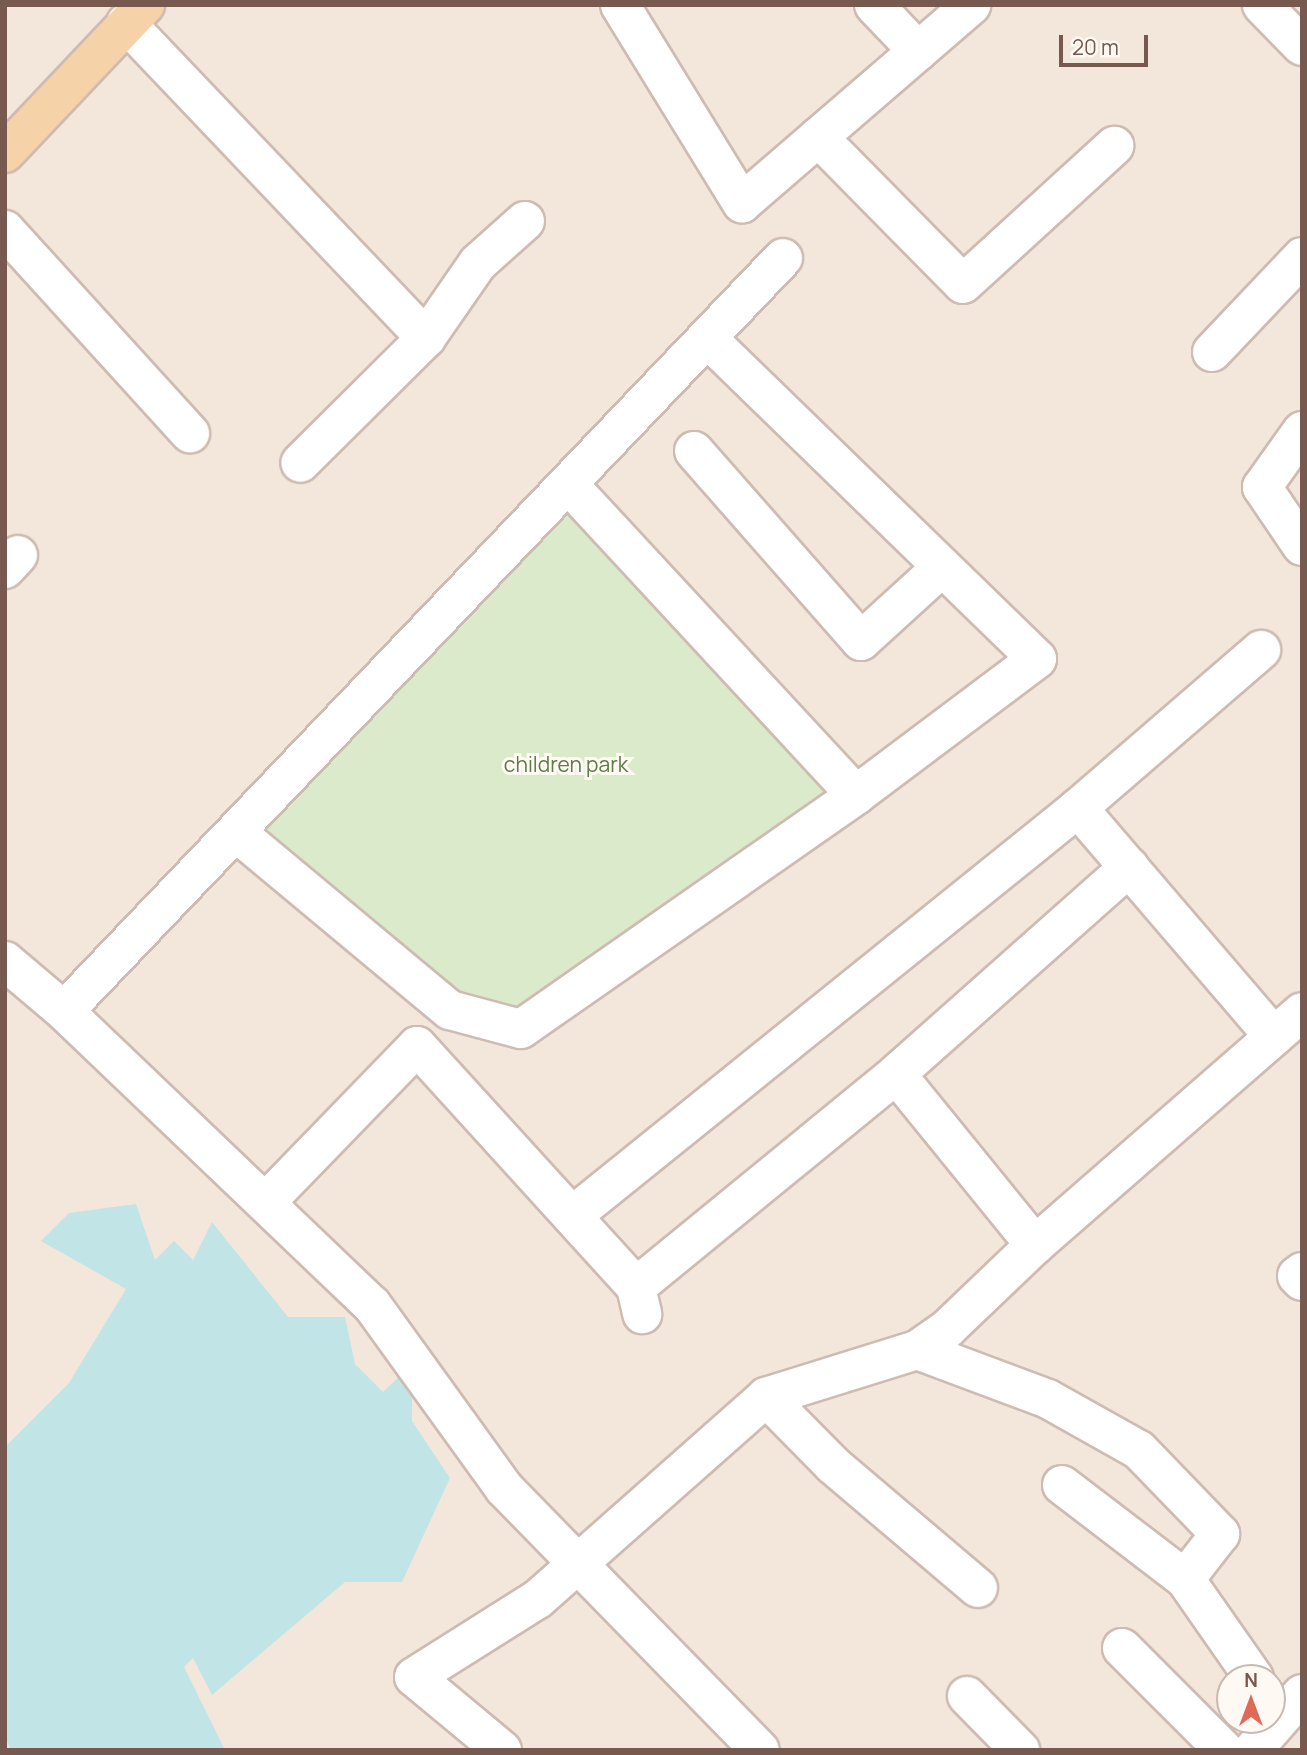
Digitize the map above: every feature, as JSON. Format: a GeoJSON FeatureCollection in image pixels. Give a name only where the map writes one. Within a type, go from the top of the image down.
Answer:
{"type":"FeatureCollection","features":[{"type":"Feature","properties":{"kind":"main road"},"geometry":{"type":"LineString","coordinates":[[5,114],[128,11]]}},
{"type":"Feature","properties":{"kind":"main road"},"geometry":{"type":"LineString","coordinates":[[5,153],[128,11]]}},
{"type":"Feature","properties":{"kind":"street"},"geometry":{"type":"LineString","coordinates":[[874,5],[918,51]]}},
{"type":"Feature","properties":{"kind":"street"},"geometry":{"type":"LineString","coordinates":[[630,9],[742,203],[971,5]]}},
{"type":"Feature","properties":{"kind":"street"},"geometry":{"type":"LineString","coordinates":[[128,11],[426,338]]}},
{"type":"Feature","properties":{"kind":"street"},"geometry":{"type":"LineString","coordinates":[[818,137],[963,284],[1114,146]]}},
{"type":"Feature","properties":{"kind":"street"},"geometry":{"type":"LineString","coordinates":[[300,463],[426,338],[478,263],[526,221]]}},
{"type":"Feature","properties":{"kind":"street"},"geometry":{"type":"LineString","coordinates":[[5,230],[190,433]]}},
{"type":"Feature","properties":{"kind":"street"},"geometry":{"type":"LineString","coordinates":[[1212,352],[1302,257]]}},
{"type":"Feature","properties":{"kind":"street"},"geometry":{"type":"LineString","coordinates":[[64,1012],[783,258]]}},
{"type":"Feature","properties":{"kind":"street"},"geometry":{"type":"LineString","coordinates":[[236,832],[450,1010],[521,1029],[856,795],[1037,659],[707,338]]}},
{"type":"Feature","properties":{"kind":"street"},"geometry":{"type":"LineString","coordinates":[[1302,431],[1262,487],[1302,546]]}},
{"type":"Feature","properties":{"kind":"street"},"geometry":{"type":"LineString","coordinates":[[694,451],[861,641],[941,568]]}},
{"type":"Feature","properties":{"kind":"street"},"geometry":{"type":"LineString","coordinates":[[568,484],[856,795]]}},
{"type":"Feature","properties":{"kind":"street"},"geometry":{"type":"LineString","coordinates":[[572,1216],[1078,808],[1261,650]]}},
{"type":"Feature","properties":{"kind":"street"},"geometry":{"type":"LineString","coordinates":[[502,1750],[414,1677],[538,1599],[575,1562],[766,1397],[917,1350],[978,1302],[1035,1245],[1288,1025],[1129,867],[1078,808]]}},
{"type":"Feature","properties":{"kind":"street"},"geometry":{"type":"LineString","coordinates":[[265,1202],[416,1046],[572,1216],[639,1301],[1129,867]]}},
{"type":"Feature","properties":{"kind":"street"},"geometry":{"type":"LineString","coordinates":[[5,961],[64,1012],[372,1306],[504,1488],[760,1750]]}},
{"type":"Feature","properties":{"kind":"street"},"geometry":{"type":"LineString","coordinates":[[896,1074],[1035,1245]]}},
{"type":"Feature","properties":{"kind":"street"},"geometry":{"type":"LineString","coordinates":[[1302,1272],[1297,1276],[1302,1281]]}},
{"type":"Feature","properties":{"kind":"street"},"geometry":{"type":"LineString","coordinates":[[917,1350],[1048,1399],[1139,1450],[1220,1534],[1185,1579]]}},
{"type":"Feature","properties":{"kind":"street"},"geometry":{"type":"LineString","coordinates":[[766,1397],[843,1474],[978,1588]]}},
{"type":"Feature","properties":{"kind":"street"},"geometry":{"type":"LineString","coordinates":[[1062,1485],[1185,1579],[1244,1664]]}},
{"type":"Feature","properties":{"kind":"street"},"geometry":{"type":"LineString","coordinates":[[1122,1648],[1224,1750]]}},
{"type":"Feature","properties":{"kind":"street"},"geometry":{"type":"LineString","coordinates":[[967,1696],[1020,1750]]}},
{"type":"Feature","properties":{"kind":"street"},"geometry":{"type":"LineString","coordinates":[[1253,1750],[1264,1734]]}},
{"type":"Feature","properties":{"kind":"shaded area"},"geometry":{"type":"Polygon","coordinates":[[[5,5],[1302,5],[1302,1750],[5,1750],[5,5]]]}},
{"type":"Feature","properties":{"kind":"green space","name":"children park"},"geometry":{"type":"Polygon","coordinates":[[[568,484],[856,795],[537,1017],[450,1010],[236,832],[568,484]]]}},
{"type":"Feature","properties":{"kind":"water"},"geometry":{"type":"Polygon","coordinates":[[[136,1204],[155,1260],[174,1241],[193,1260],[212,1222],[288,1317],[345,1317],[355,1364],[383,1392],[402,1374],[412,1383],[412,1421],[450,1478],[402,1582],[345,1582],[212,1695],[193,1658],[184,1667],[225,1750],[11,1750],[5,1738],[5,1447],[69,1383],[126,1289],[41,1241],[69,1213],[136,1204]]]}}]}
